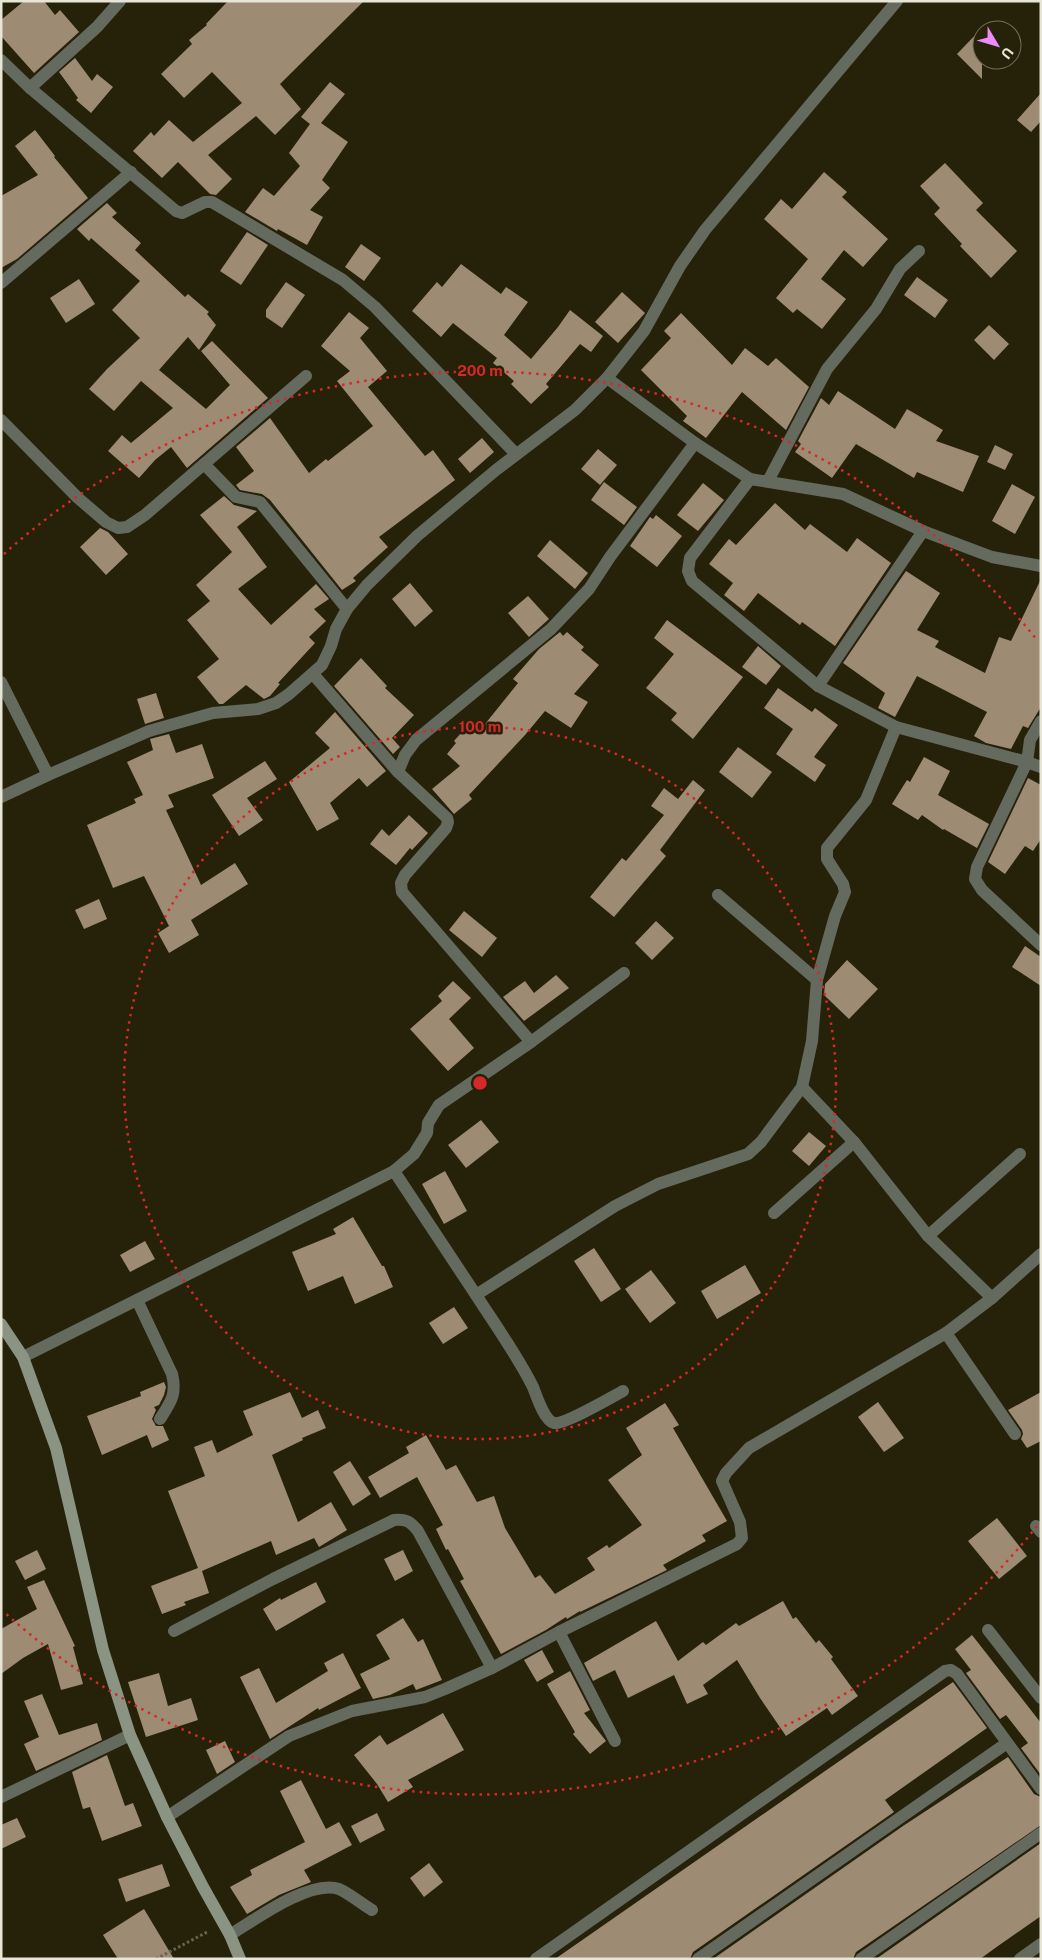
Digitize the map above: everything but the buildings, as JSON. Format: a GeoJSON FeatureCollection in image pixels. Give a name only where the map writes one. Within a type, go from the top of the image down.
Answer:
{"type":"FeatureCollection","features":[{"type":"Feature","properties":{"kind":"street"},"geometry":{"type":"LineString","coordinates":[[30,88],[97,27],[120,1]]}},
{"type":"Feature","properties":{"kind":"street"},"geometry":{"type":"LineString","coordinates":[[1,797],[150,731],[213,714],[258,709],[276,703],[313,674],[322,665],[331,646],[336,629],[348,609],[367,585],[417,536],[516,454],[575,410],[607,378],[644,331],[680,266],[704,230],[897,1]]}},
{"type":"Feature","properties":{"kind":"street"},"geometry":{"type":"LineString","coordinates":[[1,60],[30,88],[179,213],[187,212],[205,202],[212,202],[350,285],[516,454]]}},
{"type":"Feature","properties":{"kind":"street"},"geometry":{"type":"LineString","coordinates":[[1,283],[131,172]]}},
{"type":"Feature","properties":{"kind":"street"},"geometry":{"type":"LineString","coordinates":[[768,481],[827,369],[876,308],[900,269],[920,251]]}},
{"type":"Feature","properties":{"kind":"street"},"geometry":{"type":"LineString","coordinates":[[2,422],[78,498],[106,522],[118,528],[127,527],[137,522],[306,376]]}},
{"type":"Feature","properties":{"kind":"street"},"geometry":{"type":"LineString","coordinates":[[607,378],[695,443],[750,479],[843,494],[923,531],[992,557],[1041,566]]}},
{"type":"Feature","properties":{"kind":"street"},"geometry":{"type":"LineString","coordinates":[[398,772],[405,755],[416,740],[551,628],[588,589],[695,443]]}},
{"type":"Feature","properties":{"kind":"street"},"geometry":{"type":"LineString","coordinates":[[204,464],[236,497],[260,502],[348,609]]}},
{"type":"Feature","properties":{"kind":"street"},"geometry":{"type":"LineString","coordinates":[[750,479],[690,558],[688,571],[692,581],[818,686],[896,727],[1027,762],[1041,768]]}},
{"type":"Feature","properties":{"kind":"street"},"geometry":{"type":"LineString","coordinates":[[818,686],[923,531]]}},
{"type":"Feature","properties":{"kind":"street"},"geometry":{"type":"LineString","coordinates":[[313,674],[398,772],[444,815],[448,822],[446,828],[405,875],[401,883],[402,892],[531,1042]]}},
{"type":"Feature","properties":{"kind":"street"},"geometry":{"type":"LineString","coordinates":[[1,682],[48,775]]}},
{"type":"Feature","properties":{"kind":"street"},"geometry":{"type":"LineString","coordinates":[[1041,721],[1030,740],[1027,762],[977,867],[975,879],[982,890],[1041,945]]}},
{"type":"Feature","properties":{"kind":"street"},"geometry":{"type":"LineString","coordinates":[[476,1295],[615,1206],[658,1184],[748,1154],[761,1142],[802,1087],[812,1041],[817,980],[835,916],[845,892],[843,884],[827,859],[827,848],[866,800],[896,727]]}},
{"type":"Feature","properties":{"kind":"street"},"geometry":{"type":"LineString","coordinates":[[718,895],[817,980]]}},
{"type":"Feature","properties":{"kind":"street"},"geometry":{"type":"LineString","coordinates":[[23,1357],[394,1171],[414,1154],[426,1134],[428,1123],[438,1105],[531,1042],[624,973]]}},
{"type":"Feature","properties":{"kind":"street"},"geometry":{"type":"LineString","coordinates":[[802,1087],[854,1142],[928,1236],[992,1298]]}},
{"type":"Feature","properties":{"kind":"street"},"geometry":{"type":"LineString","coordinates":[[774,1213],[854,1142]]}},
{"type":"Feature","properties":{"kind":"street"},"geometry":{"type":"LineString","coordinates":[[928,1236],[1020,1154]]}},
{"type":"Feature","properties":{"kind":"street"},"geometry":{"type":"LineString","coordinates":[[394,1171],[524,1370],[544,1414],[552,1422],[568,1420],[623,1391]]}},
{"type":"Feature","properties":{"kind":"street"},"geometry":{"type":"LineString","coordinates":[[167,1817],[289,1736],[352,1711],[425,1697],[492,1668],[558,1632],[737,1544],[742,1538],[740,1522],[722,1481],[726,1473],[749,1448],[946,1333],[992,1298],[1041,1254]]}},
{"type":"Feature","properties":{"kind":"street"},"geometry":{"type":"LineString","coordinates":[[137,1300],[172,1374],[175,1386],[172,1398],[160,1419]]}},
{"type":"Feature","properties":{"kind":"street"},"geometry":{"type":"LineString","coordinates":[[1,1324],[23,1357],[56,1448],[103,1650],[130,1735],[167,1817],[203,1888],[230,1935],[240,1959]]}},
{"type":"Feature","properties":{"kind":"street"},"geometry":{"type":"LineString","coordinates":[[946,1333],[1015,1434]]}},
{"type":"Feature","properties":{"kind":"street"},"geometry":{"type":"LineString","coordinates":[[174,1631],[394,1520],[405,1519],[411,1522],[418,1531],[492,1668]]}},
{"type":"Feature","properties":{"kind":"street"},"geometry":{"type":"LineString","coordinates":[[988,1630],[1041,1698]]}},
{"type":"Feature","properties":{"kind":"street"},"geometry":{"type":"LineString","coordinates":[[558,1632],[615,1741]]}},
{"type":"Feature","properties":{"kind":"street"},"geometry":{"type":"LineString","coordinates":[[536,1959],[945,1671],[951,1670],[957,1674],[1041,1788]]}},
{"type":"Feature","properties":{"kind":"street"},"geometry":{"type":"LineString","coordinates":[[1,1797],[130,1735]]}},
{"type":"Feature","properties":{"kind":"street"},"geometry":{"type":"LineString","coordinates":[[698,1959],[1007,1743]]}},
{"type":"Feature","properties":{"kind":"street"},"geometry":{"type":"LineString","coordinates":[[861,1959],[1041,1833]]}},
{"type":"Feature","properties":{"kind":"street"},"geometry":{"type":"LineString","coordinates":[[230,1935],[285,1901],[322,1888],[339,1889],[372,1910]]}},
{"type":"Feature","properties":{"kind":"street"},"geometry":{"type":"LineString","coordinates":[[1020,1959],[1041,1944]]}},
{"type":"Feature","properties":{"kind":"path"},"geometry":{"type":"LineString","coordinates":[[156,1959],[223,1923]]}}]}
